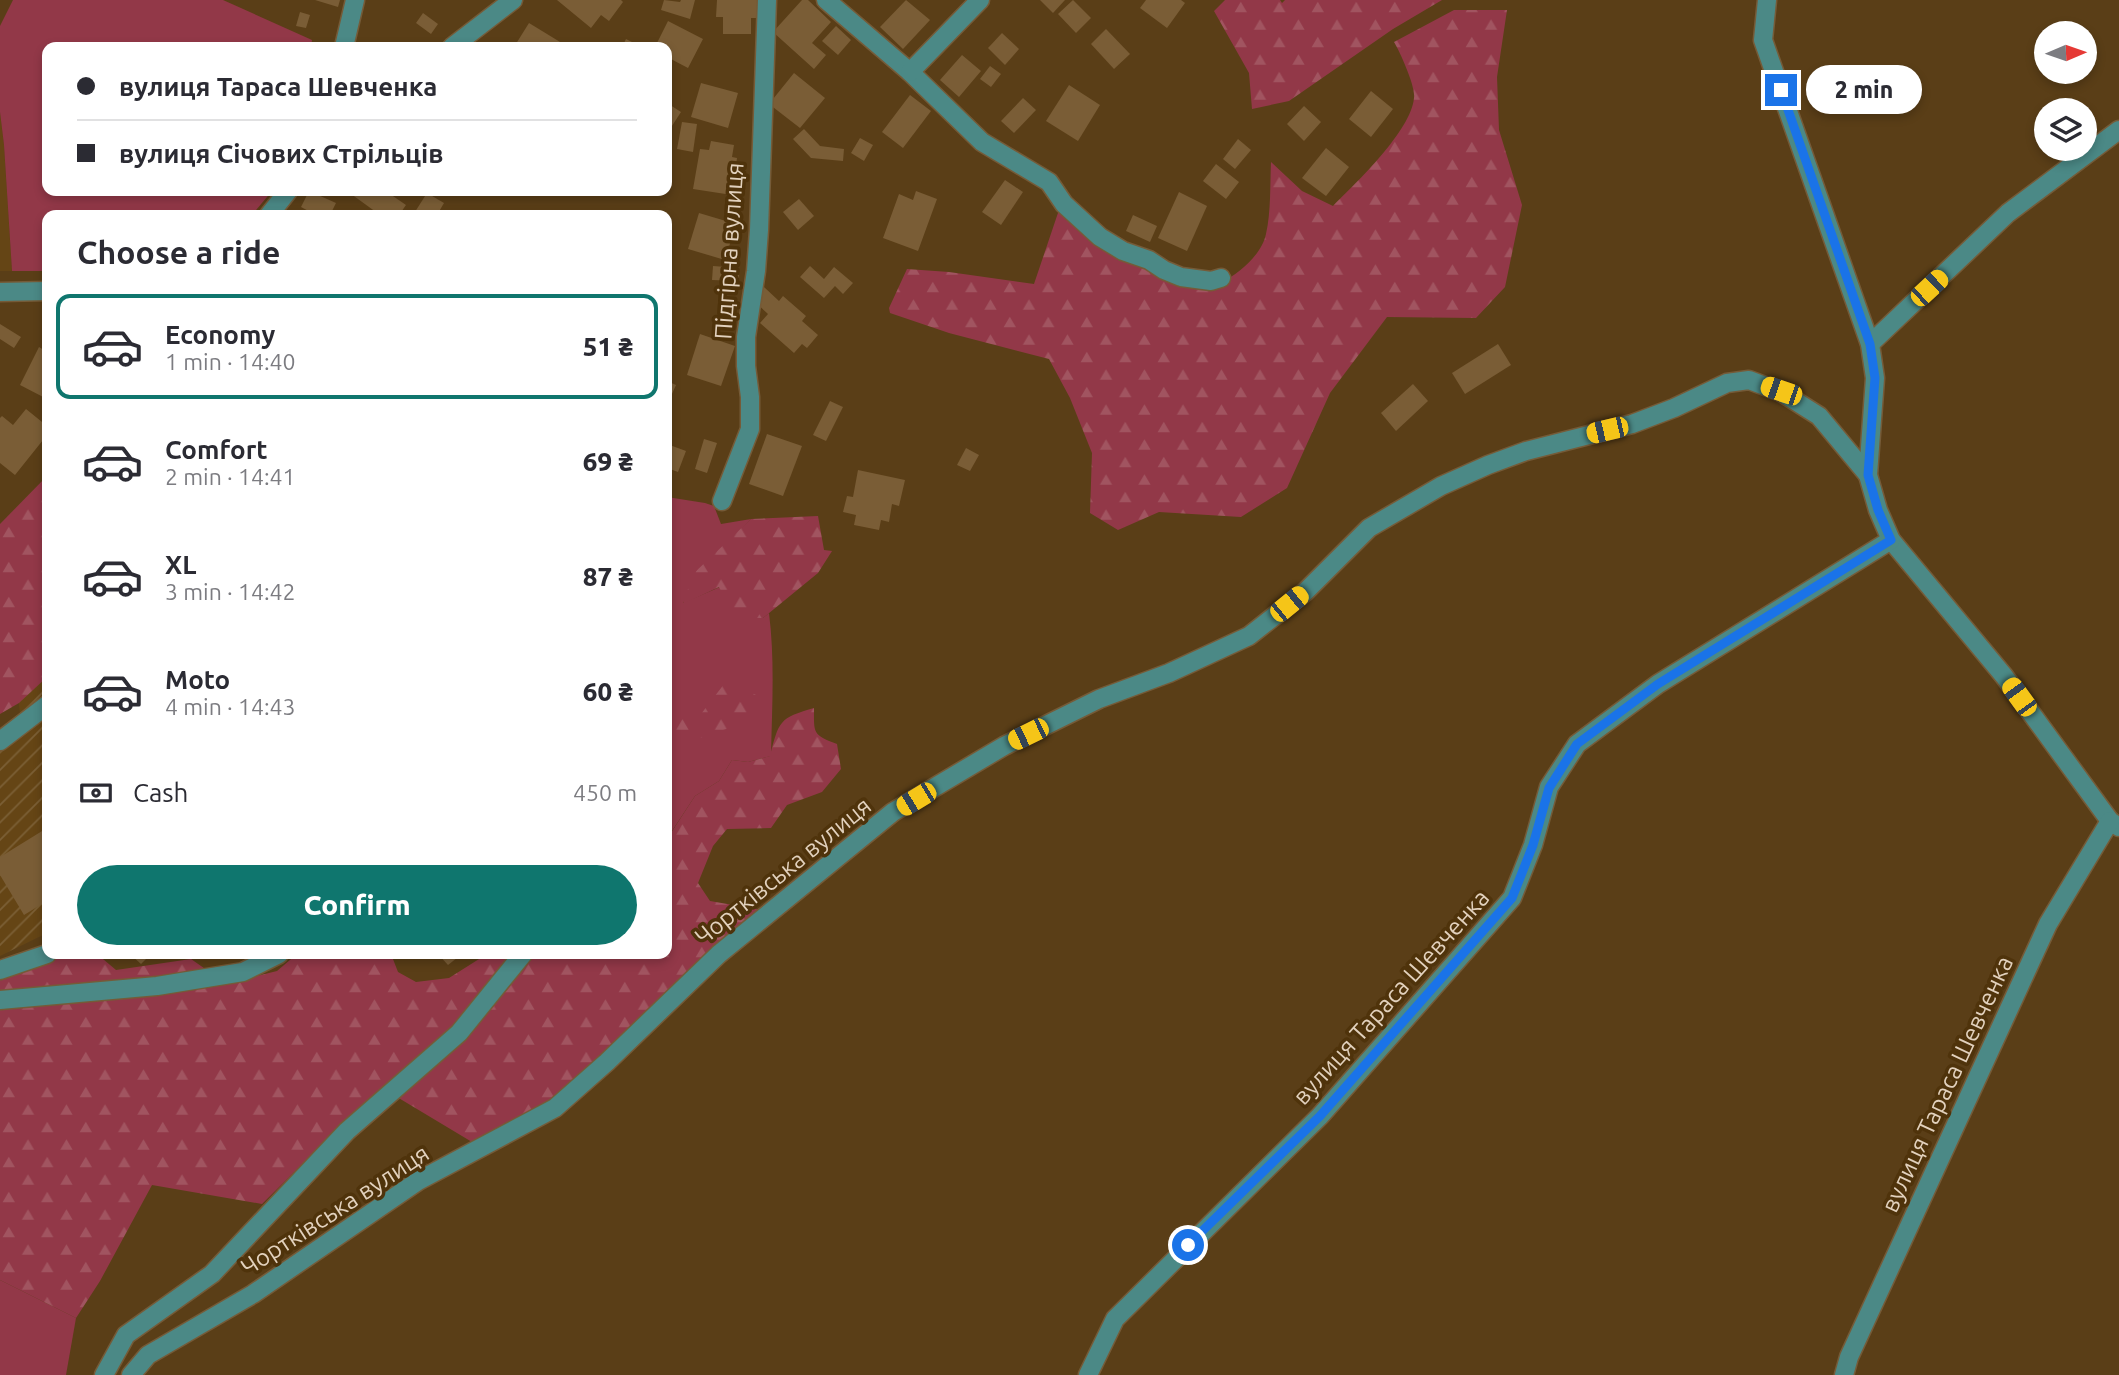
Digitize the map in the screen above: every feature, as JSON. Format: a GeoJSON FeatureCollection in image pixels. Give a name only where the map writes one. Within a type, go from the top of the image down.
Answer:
{"type":"FeatureCollection","features":[{"type":"Feature","properties":{"kind":"street"},"geometry":{"type":"LineString","coordinates":[[345,42],[355,0]]}},
{"type":"Feature","properties":{"kind":"street"},"geometry":{"type":"LineString","coordinates":[[458,42],[513,0]]}},
{"type":"Feature","properties":{"kind":"street","name":"Підгірна вулиця"},"geometry":{"type":"LineString","coordinates":[[722,501],[750,429],[746,337],[759,230],[767,0]]}},
{"type":"Feature","properties":{"kind":"street"},"geometry":{"type":"LineString","coordinates":[[826,0],[910,72],[982,142],[1049,182],[1064,204],[1100,237],[1123,251],[1149,260],[1181,277],[1211,281],[1221,278]]}},
{"type":"Feature","properties":{"kind":"street"},"geometry":{"type":"LineString","coordinates":[[910,72],[980,0]]}},
{"type":"Feature","properties":{"kind":"street"},"geometry":{"type":"LineString","coordinates":[[1767,0],[1763,40],[1870,344],[1875,378],[1868,475],[1878,510],[1891,540],[2004,676],[2114,824]]}},
{"type":"Feature","properties":{"kind":"street"},"geometry":{"type":"LineString","coordinates":[[1870,344],[2007,214],[2119,130]]}},
{"type":"Feature","properties":{"kind":"street"},"geometry":{"type":"LineString","coordinates":[[273,210],[284,196]]}},
{"type":"Feature","properties":{"kind":"street"},"geometry":{"type":"LineString","coordinates":[[0,292],[42,291]]}},
{"type":"Feature","properties":{"kind":"street","name":"Чортківська вулиця"},"geometry":{"type":"LineString","coordinates":[[131,1375],[148,1355],[253,1294],[418,1181],[555,1108],[719,954],[893,813],[1004,746],[1099,699],[1168,673],[1249,636],[1305,592],[1369,528],[1441,486],[1526,451],[1632,424],[1727,383],[1749,380],[1781,391],[1819,416],[1868,475]]}},
{"type":"Feature","properties":{"kind":"street","name":"вулиця Тараса Шевченка"},"geometry":{"type":"LineString","coordinates":[[1088,1375],[1115,1319],[1320,1116],[1512,898],[1533,845],[1549,788],[1577,744],[1658,684],[1891,540]]}},
{"type":"Feature","properties":{"kind":"street"},"geometry":{"type":"LineString","coordinates":[[0,741],[42,709]]}},
{"type":"Feature","properties":{"kind":"street","name":"вулиця Тараса Шевченка"},"geometry":{"type":"LineString","coordinates":[[1844,1375],[1849,1357],[2048,924],[2114,824]]}},
{"type":"Feature","properties":{"kind":"street"},"geometry":{"type":"LineString","coordinates":[[0,970],[42,956]]}},
{"type":"Feature","properties":{"kind":"street"},"geometry":{"type":"LineString","coordinates":[[0,1000],[157,986],[243,972],[269,959]]}},
{"type":"Feature","properties":{"kind":"street"},"geometry":{"type":"LineString","coordinates":[[104,1375],[127,1335],[212,1274],[347,1131],[459,1033],[519,959]]}},
{"type":"Feature","properties":{"kind":"shaded area"},"geometry":{"type":"Polygon","coordinates":[[[0,112],[4,145],[12,271],[0,271],[0,112]]]}},
{"type":"Feature","properties":{"kind":"shaded area"},"geometry":{"type":"Polygon","coordinates":[[[42,562],[42,935],[0,956],[0,729],[20,713],[9,611],[42,562]]]}},
{"type":"Feature","properties":{"kind":"green space"},"geometry":{"type":"Polygon","coordinates":[[[13,0],[223,0],[312,40],[42,42],[42,196],[268,196],[256,210],[42,210],[42,271],[12,271],[0,112],[0,26],[13,0]]]}},
{"type":"Feature","properties":{"kind":"green space"},"geometry":{"type":"Polygon","coordinates":[[[1225,0],[1280,0],[1282,3],[1285,0],[1442,0],[1393,29],[1289,101],[1252,109],[1249,73],[1214,11],[1225,0]]]}},
{"type":"Feature","properties":{"kind":"green space"},"geometry":{"type":"Polygon","coordinates":[[[1454,10],[1507,10],[1497,77],[1499,130],[1522,205],[1505,287],[1476,318],[1387,317],[1330,393],[1287,488],[1241,517],[1159,512],[1118,530],[1090,513],[1092,453],[1070,398],[1049,359],[949,333],[890,313],[889,308],[907,269],[1034,284],[1060,207],[1097,241],[1222,282],[1242,269],[1264,241],[1269,217],[1271,162],[1302,191],[1333,206],[1381,156],[1411,111],[1413,86],[1394,42],[1454,10]]]}},
{"type":"Feature","properties":{"kind":"green space"},"geometry":{"type":"Polygon","coordinates":[[[42,481],[42,682],[19,703],[0,714],[0,524],[42,481]]]}},
{"type":"Feature","properties":{"kind":"green space"},"geometry":{"type":"Polygon","coordinates":[[[672,498],[714,506],[721,524],[751,519],[730,541],[683,603],[720,587],[763,618],[769,613],[772,648],[771,756],[748,762],[732,760],[719,781],[695,796],[672,831],[672,498]]]}},
{"type":"Feature","properties":{"kind":"green space"},"geometry":{"type":"Polygon","coordinates":[[[818,516],[824,550],[832,551],[818,573],[763,618],[735,618],[719,587],[683,604],[693,574],[751,519],[818,516]]]}},
{"type":"Feature","properties":{"kind":"green space"},"geometry":{"type":"Polygon","coordinates":[[[728,679],[756,695],[756,708],[726,729],[694,740],[672,760],[672,717],[701,714],[728,679]]]}},
{"type":"Feature","properties":{"kind":"green space"},"geometry":{"type":"Polygon","coordinates":[[[814,708],[816,732],[837,744],[841,769],[822,792],[787,805],[771,828],[727,829],[713,846],[698,883],[710,901],[762,910],[551,1106],[477,1145],[397,1097],[525,959],[672,959],[672,831],[695,796],[719,781],[732,760],[748,762],[770,756],[779,728],[787,718],[814,708]]]}},
{"type":"Feature","properties":{"kind":"green space"},"geometry":{"type":"Polygon","coordinates":[[[48,959],[103,959],[116,970],[191,959],[221,980],[249,978],[277,971],[291,959],[393,959],[398,972],[416,982],[449,978],[479,959],[510,959],[467,1015],[366,1101],[262,1204],[152,1185],[100,1281],[76,1318],[0,1280],[0,980],[48,959]]]}},
{"type":"Feature","properties":{"kind":"green space"},"geometry":{"type":"Polygon","coordinates":[[[0,1280],[76,1318],[66,1375],[0,1375],[0,1280]]]}},
{"type":"Feature","properties":{"kind":"building"},"geometry":{"type":"Polygon","coordinates":[[[315,0],[340,0],[338,7],[315,0]]]}},
{"type":"Feature","properties":{"kind":"building"},"geometry":{"type":"Polygon","coordinates":[[[557,0],[623,2],[609,21],[601,15],[591,28],[557,0]]]}},
{"type":"Feature","properties":{"kind":"building"},"geometry":{"type":"Polygon","coordinates":[[[664,0],[695,0],[690,19],[661,10],[664,0]]]}},
{"type":"Feature","properties":{"kind":"building"},"geometry":{"type":"Polygon","coordinates":[[[717,0],[760,0],[760,18],[751,18],[751,34],[723,34],[723,17],[716,17],[717,0]]]}},
{"type":"Feature","properties":{"kind":"building"},"geometry":{"type":"Polygon","coordinates":[[[802,0],[808,0],[831,22],[812,43],[826,55],[814,69],[773,32],[802,0]]]}},
{"type":"Feature","properties":{"kind":"building"},"geometry":{"type":"Polygon","coordinates":[[[906,0],[930,20],[903,49],[880,27],[906,0]]]}},
{"type":"Feature","properties":{"kind":"building"},"geometry":{"type":"Polygon","coordinates":[[[1040,0],[1065,0],[1053,13],[1040,0]]]}},
{"type":"Feature","properties":{"kind":"building"},"geometry":{"type":"Polygon","coordinates":[[[1073,0],[1091,18],[1076,33],[1058,14],[1073,0]]]}},
{"type":"Feature","properties":{"kind":"building"},"geometry":{"type":"Polygon","coordinates":[[[1146,0],[1181,0],[1185,3],[1167,28],[1140,8],[1146,0]]]}},
{"type":"Feature","properties":{"kind":"building"},"geometry":{"type":"Polygon","coordinates":[[[300,12],[310,15],[306,28],[296,26],[300,12]]]}},
{"type":"Feature","properties":{"kind":"building"},"geometry":{"type":"Polygon","coordinates":[[[423,13],[438,24],[431,34],[416,23],[423,13]]]}},
{"type":"Feature","properties":{"kind":"building"},"geometry":{"type":"Polygon","coordinates":[[[668,21],[703,39],[688,68],[672,60],[672,42],[658,42],[668,21]]]}},
{"type":"Feature","properties":{"kind":"building"},"geometry":{"type":"Polygon","coordinates":[[[529,23],[560,42],[517,42],[529,23]]]}},
{"type":"Feature","properties":{"kind":"building"},"geometry":{"type":"Polygon","coordinates":[[[836,26],[851,40],[838,55],[822,41],[836,26]]]}},
{"type":"Feature","properties":{"kind":"building"},"geometry":{"type":"Polygon","coordinates":[[[1106,29],[1130,54],[1114,69],[1091,44],[1106,29]]]}},
{"type":"Feature","properties":{"kind":"building"},"geometry":{"type":"Polygon","coordinates":[[[1002,33],[1019,49],[1005,65],[988,48],[1002,33]]]}},
{"type":"Feature","properties":{"kind":"building"},"geometry":{"type":"Polygon","coordinates":[[[962,55],[981,71],[959,97],[940,80],[962,55]]]}},
{"type":"Feature","properties":{"kind":"building"},"geometry":{"type":"Polygon","coordinates":[[[990,66],[1001,74],[991,87],[980,79],[990,66]]]}},
{"type":"Feature","properties":{"kind":"building"},"geometry":{"type":"Polygon","coordinates":[[[794,73],[825,98],[800,128],[769,104],[794,73]]]}},
{"type":"Feature","properties":{"kind":"building"},"geometry":{"type":"Polygon","coordinates":[[[701,83],[738,93],[728,128],[691,117],[701,83]]]}},
{"type":"Feature","properties":{"kind":"building"},"geometry":{"type":"Polygon","coordinates":[[[1069,85],[1100,105],[1078,141],[1046,121],[1069,85]]]}},
{"type":"Feature","properties":{"kind":"building"},"geometry":{"type":"Polygon","coordinates":[[[1371,91],[1393,109],[1371,137],[1349,119],[1371,91]]]}},
{"type":"Feature","properties":{"kind":"building"},"geometry":{"type":"Polygon","coordinates":[[[910,95],[931,111],[903,148],[882,132],[910,95]]]}},
{"type":"Feature","properties":{"kind":"building"},"geometry":{"type":"Polygon","coordinates":[[[1023,98],[1036,110],[1014,133],[1001,121],[1023,98]]]}},
{"type":"Feature","properties":{"kind":"building"},"geometry":{"type":"Polygon","coordinates":[[[672,106],[681,112],[672,126],[672,106]]]}},
{"type":"Feature","properties":{"kind":"building"},"geometry":{"type":"Polygon","coordinates":[[[1304,106],[1321,122],[1304,141],[1287,124],[1304,106]]]}},
{"type":"Feature","properties":{"kind":"building"},"geometry":{"type":"Polygon","coordinates":[[[682,122],[697,124],[693,152],[677,149],[682,122]]]}},
{"type":"Feature","properties":{"kind":"building"},"geometry":{"type":"Polygon","coordinates":[[[804,129],[820,146],[844,149],[843,161],[811,158],[793,139],[804,129]]]}},
{"type":"Feature","properties":{"kind":"building"},"geometry":{"type":"Polygon","coordinates":[[[860,138],[873,145],[864,161],[851,153],[860,138]]]}},
{"type":"Feature","properties":{"kind":"building"},"geometry":{"type":"Polygon","coordinates":[[[1238,139],[1251,150],[1235,169],[1223,159],[1238,139]]]}},
{"type":"Feature","properties":{"kind":"building"},"geometry":{"type":"Polygon","coordinates":[[[711,141],[734,145],[732,157],[737,158],[732,195],[693,189],[700,149],[709,150],[711,141]]]}},
{"type":"Feature","properties":{"kind":"building"},"geometry":{"type":"Polygon","coordinates":[[[1326,148],[1349,167],[1326,196],[1302,178],[1326,148]]]}},
{"type":"Feature","properties":{"kind":"building"},"geometry":{"type":"Polygon","coordinates":[[[1216,164],[1239,182],[1226,199],[1203,181],[1216,164]]]}},
{"type":"Feature","properties":{"kind":"building"},"geometry":{"type":"Polygon","coordinates":[[[1005,180],[1023,192],[1001,225],[982,212],[1005,180]]]}},
{"type":"Feature","properties":{"kind":"building"},"geometry":{"type":"Polygon","coordinates":[[[916,191],[937,199],[918,251],[883,238],[899,194],[913,200],[916,191]]]}},
{"type":"Feature","properties":{"kind":"building"},"geometry":{"type":"Polygon","coordinates":[[[1179,192],[1207,206],[1187,251],[1158,238],[1179,192]]]}},
{"type":"Feature","properties":{"kind":"building"},"geometry":{"type":"Polygon","coordinates":[[[306,196],[320,196],[336,203],[332,210],[307,210],[301,207],[306,196]]]}},
{"type":"Feature","properties":{"kind":"building"},"geometry":{"type":"Polygon","coordinates":[[[354,196],[393,196],[406,205],[402,210],[373,210],[354,196]]]}},
{"type":"Feature","properties":{"kind":"building"},"geometry":{"type":"Polygon","coordinates":[[[425,196],[432,196],[444,203],[440,210],[416,210],[425,196]]]}},
{"type":"Feature","properties":{"kind":"building"},"geometry":{"type":"Polygon","coordinates":[[[799,199],[814,216],[798,230],[783,212],[799,199]]]}},
{"type":"Feature","properties":{"kind":"building"},"geometry":{"type":"Polygon","coordinates":[[[699,213],[736,224],[725,260],[688,249],[699,213]]]}},
{"type":"Feature","properties":{"kind":"building"},"geometry":{"type":"Polygon","coordinates":[[[1133,215],[1157,226],[1150,242],[1126,231],[1133,215]]]}},
{"type":"Feature","properties":{"kind":"building"},"geometry":{"type":"Polygon","coordinates":[[[713,266],[739,268],[739,281],[712,280],[713,266]]]}},
{"type":"Feature","properties":{"kind":"building"},"geometry":{"type":"Polygon","coordinates":[[[810,266],[824,279],[834,267],[853,283],[843,294],[835,286],[824,298],[800,277],[810,266]]]}},
{"type":"Feature","properties":{"kind":"building"},"geometry":{"type":"Polygon","coordinates":[[[764,287],[779,301],[783,296],[806,316],[802,321],[818,335],[807,348],[802,344],[794,353],[760,323],[768,314],[753,300],[764,287]]]}},
{"type":"Feature","properties":{"kind":"building"},"geometry":{"type":"Polygon","coordinates":[[[725,298],[738,302],[732,322],[719,318],[725,298]]]}},
{"type":"Feature","properties":{"kind":"building"},"geometry":{"type":"Polygon","coordinates":[[[0,324],[21,337],[14,348],[0,339],[0,324]]]}},
{"type":"Feature","properties":{"kind":"building"},"geometry":{"type":"Polygon","coordinates":[[[700,334],[735,346],[721,386],[687,375],[700,334]]]}},
{"type":"Feature","properties":{"kind":"building"},"geometry":{"type":"Polygon","coordinates":[[[1498,344],[1511,365],[1465,394],[1452,373],[1498,344]]]}},
{"type":"Feature","properties":{"kind":"building"},"geometry":{"type":"Polygon","coordinates":[[[39,347],[42,349],[42,396],[20,385],[39,347]]]}},
{"type":"Feature","properties":{"kind":"building"},"geometry":{"type":"Polygon","coordinates":[[[1413,384],[1428,401],[1396,431],[1381,413],[1413,384]]]}},
{"type":"Feature","properties":{"kind":"building"},"geometry":{"type":"Polygon","coordinates":[[[830,401],[843,407],[826,441],[813,435],[830,401]]]}},
{"type":"Feature","properties":{"kind":"building"},"geometry":{"type":"Polygon","coordinates":[[[26,409],[42,422],[42,441],[15,475],[0,463],[0,418],[2,416],[13,425],[26,409]]]}},
{"type":"Feature","properties":{"kind":"building"},"geometry":{"type":"Polygon","coordinates":[[[767,434],[802,446],[783,496],[749,484],[767,434]]]}},
{"type":"Feature","properties":{"kind":"building"},"geometry":{"type":"Polygon","coordinates":[[[704,439],[717,443],[707,473],[695,469],[704,439]]]}},
{"type":"Feature","properties":{"kind":"building"},"geometry":{"type":"Polygon","coordinates":[[[672,446],[686,451],[678,472],[672,470],[672,446]]]}},
{"type":"Feature","properties":{"kind":"building"},"geometry":{"type":"Polygon","coordinates":[[[966,448],[979,455],[970,471],[957,465],[966,448]]]}},
{"type":"Feature","properties":{"kind":"building"},"geometry":{"type":"Polygon","coordinates":[[[858,470],[905,480],[899,506],[892,504],[889,522],[881,520],[879,530],[854,525],[856,515],[843,512],[847,496],[853,497],[858,470]]]}},
{"type":"Feature","properties":{"kind":"building"},"geometry":{"type":"Polygon","coordinates":[[[42,831],[42,904],[24,915],[0,875],[0,857],[42,831]]]}},
{"type":"Feature","properties":{"kind":"building"},"geometry":{"type":"Polygon","coordinates":[[[443,959],[456,959],[448,965],[443,959]]]}},
{"type":"Feature","properties":{"kind":"route"},"geometry":{"type":"LineString","coordinates":[[1188,1245],[1320,1116],[1512,898],[1533,845],[1549,788],[1577,744],[1658,684],[1891,540],[1878,510],[1868,475],[1875,378],[1870,344],[1781,90]]}}]}
